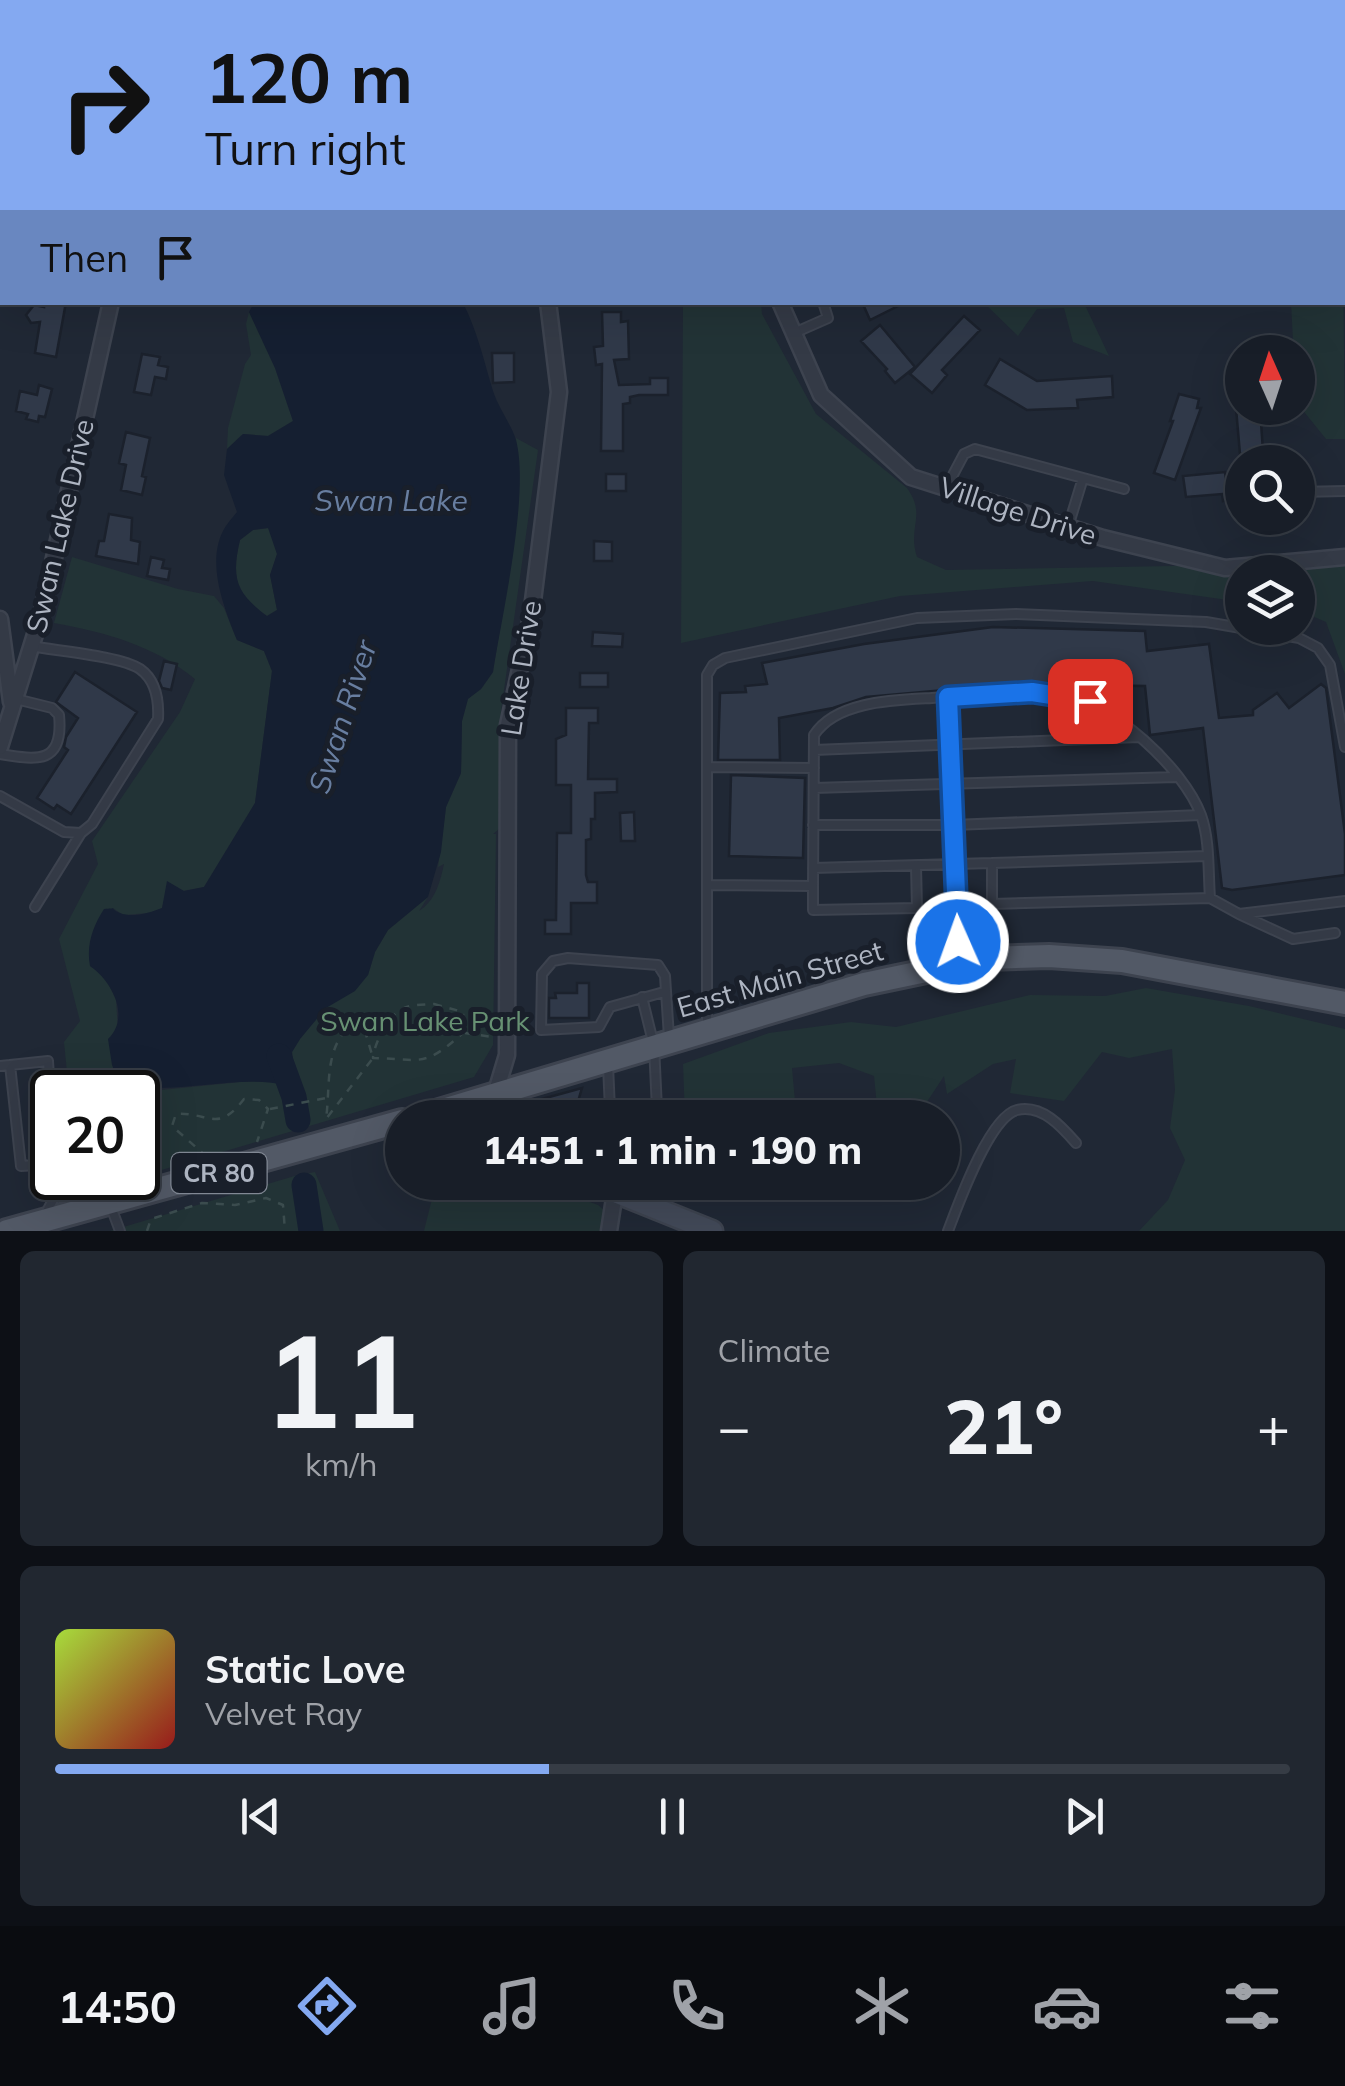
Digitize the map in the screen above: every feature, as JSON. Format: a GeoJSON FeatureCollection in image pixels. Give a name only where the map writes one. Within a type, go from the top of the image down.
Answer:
{"type":"FeatureCollection","features":[{"type":"Feature","properties":{"kind":"main road","name":"East Main Street"},"geometry":{"type":"LineString","coordinates":[[510,1100],[608,1061],[707,1030],[864,984],[958,962],[1049,956],[1122,962],[1345,1003]]}},
{"type":"Feature","properties":{"kind":"main road","name":"CR 80"},"geometry":{"type":"LineString","coordinates":[[7,1231],[385,1127]]}},
{"type":"Feature","properties":{"kind":"main road"},"geometry":{"type":"LineString","coordinates":[[636,1200],[712,1231]]}},
{"type":"Feature","properties":{"kind":"street","name":"Swan Lake Drive"},"geometry":{"type":"LineString","coordinates":[[0,746],[42,612],[110,305]]}},
{"type":"Feature","properties":{"kind":"street","name":"Lake Drive"},"geometry":{"type":"LineString","coordinates":[[496,1100],[507,1037],[508,725],[531,618],[558,392],[548,305]]}},
{"type":"Feature","properties":{"kind":"street","name":"Village Drive"},"geometry":{"type":"LineString","coordinates":[[781,305],[821,395],[910,477],[1068,527],[1225,568],[1345,558]]}},
{"type":"Feature","properties":{"kind":"street"},"geometry":{"type":"LineString","coordinates":[[0,619],[13,701]]}},
{"type":"Feature","properties":{"kind":"street"},"geometry":{"type":"LineString","coordinates":[[609,1231],[615,1200]]}},
{"type":"Feature","properties":{"kind":"lane"},"geometry":{"type":"LineString","coordinates":[[794,333],[828,318],[825,305]]}},
{"type":"Feature","properties":{"kind":"lane"},"geometry":{"type":"LineString","coordinates":[[946,488],[964,454],[975,449],[1124,489]]}},
{"type":"Feature","properties":{"kind":"lane"},"geometry":{"type":"LineString","coordinates":[[1068,527],[1083,478]]}},
{"type":"Feature","properties":{"kind":"lane"},"geometry":{"type":"LineString","coordinates":[[1315,492],[1345,491]]}},
{"type":"Feature","properties":{"kind":"lane"},"geometry":{"type":"LineString","coordinates":[[707,1030],[707,675],[712,665],[725,658],[916,618],[1016,614],[1206,622],[1299,638],[1318,648],[1330,665],[1345,747]]}},
{"type":"Feature","properties":{"kind":"lane"},"geometry":{"type":"LineString","coordinates":[[32,646],[124,662],[141,670],[153,684],[159,700],[158,719],[148,736],[35,908]]}},
{"type":"Feature","properties":{"kind":"lane"},"geometry":{"type":"LineString","coordinates":[[916,866],[917,908],[813,910],[814,735],[824,721],[841,711],[914,699],[1060,694],[1090,701],[1151,746],[1176,777],[1201,815],[1210,898]]}},
{"type":"Feature","properties":{"kind":"lane"},"geometry":{"type":"LineString","coordinates":[[948,697],[958,962]]}},
{"type":"Feature","properties":{"kind":"lane"},"geometry":{"type":"LineString","coordinates":[[0,754],[37,760],[54,751],[59,715],[52,708],[13,701]]}},
{"type":"Feature","properties":{"kind":"lane"},"geometry":{"type":"LineString","coordinates":[[814,750],[1139,737]]}},
{"type":"Feature","properties":{"kind":"lane"},"geometry":{"type":"LineString","coordinates":[[707,768],[814,768]]}},
{"type":"Feature","properties":{"kind":"lane"},"geometry":{"type":"LineString","coordinates":[[814,788],[1176,777]]}},
{"type":"Feature","properties":{"kind":"lane"},"geometry":{"type":"LineString","coordinates":[[0,796],[64,832],[81,833]]}},
{"type":"Feature","properties":{"kind":"lane"},"geometry":{"type":"LineString","coordinates":[[814,825],[953,825],[1201,815]]}},
{"type":"Feature","properties":{"kind":"lane"},"geometry":{"type":"LineString","coordinates":[[813,868],[1207,856]]}},
{"type":"Feature","properties":{"kind":"lane"},"geometry":{"type":"LineString","coordinates":[[992,864],[992,904],[1210,898],[1293,939],[1335,933]]}},
{"type":"Feature","properties":{"kind":"lane"},"geometry":{"type":"LineString","coordinates":[[707,884],[813,886]]}},
{"type":"Feature","properties":{"kind":"lane"},"geometry":{"type":"LineString","coordinates":[[1239,914],[1345,901]]}},
{"type":"Feature","properties":{"kind":"lane"},"geometry":{"type":"LineString","coordinates":[[657,1100],[664,992],[664,976],[658,965],[568,958],[553,961],[542,974],[541,1030],[599,1027],[610,1007],[664,992]]}},
{"type":"Feature","properties":{"kind":"lane"},"geometry":{"type":"LineString","coordinates":[[642,996],[662,1044]]}},
{"type":"Feature","properties":{"kind":"lane"},"geometry":{"type":"LineString","coordinates":[[30,1165],[20,1166],[5,1066],[48,1061],[49,1070]]}},
{"type":"Feature","properties":{"kind":"lane"},"geometry":{"type":"LineString","coordinates":[[608,1061],[609,1100]]}},
{"type":"Feature","properties":{"kind":"lane"},"geometry":{"type":"LineString","coordinates":[[948,1231],[987,1141],[1005,1116],[1018,1110],[1036,1111],[1057,1122],[1076,1142]]}},
{"type":"Feature","properties":{"kind":"lane"},"geometry":{"type":"LineString","coordinates":[[33,1224],[49,1210],[53,1200]]}},
{"type":"Feature","properties":{"kind":"lane"},"geometry":{"type":"LineString","coordinates":[[96,1200],[110,1204],[120,1231]]}},
{"type":"Feature","properties":{"kind":"path"},"geometry":{"type":"LineString","coordinates":[[373,1050],[395,1014],[405,1006],[434,1004],[463,1012],[464,1032],[455,1044],[422,1060],[373,1058]]}},
{"type":"Feature","properties":{"kind":"path"},"geometry":{"type":"LineString","coordinates":[[355,1021],[362,1021],[373,1058],[326,1119],[330,1060],[346,1027],[355,1021]]}},
{"type":"Feature","properties":{"kind":"path"},"geometry":{"type":"LineString","coordinates":[[464,1032],[507,1037]]}},
{"type":"Feature","properties":{"kind":"path"},"geometry":{"type":"LineString","coordinates":[[268,1109],[329,1097]]}},
{"type":"Feature","properties":{"kind":"path"},"geometry":{"type":"LineString","coordinates":[[208,1158],[172,1126],[176,1114],[217,1121],[232,1114],[244,1099],[251,1098],[268,1109]]}},
{"type":"Feature","properties":{"kind":"path"},"geometry":{"type":"LineString","coordinates":[[256,1144],[268,1109]]}},
{"type":"Feature","properties":{"kind":"path"},"geometry":{"type":"LineString","coordinates":[[147,1231],[150,1219],[180,1209],[202,1203],[235,1204],[266,1198],[283,1206],[285,1231]]}},
{"type":"Feature","properties":{"kind":"green space"},"geometry":{"type":"Polygon","coordinates":[[[683,305],[761,305],[762,314],[816,414],[907,488],[916,506],[917,557],[946,570],[1225,565],[1225,600],[1093,581],[900,596],[681,643],[683,305]]]}},
{"type":"Feature","properties":{"kind":"green space"},"geometry":{"type":"Polygon","coordinates":[[[986,305],[1085,305],[1109,356],[1073,342],[1064,308],[1037,309],[1018,336],[986,305]]]}},
{"type":"Feature","properties":{"kind":"green space"},"geometry":{"type":"Polygon","coordinates":[[[1291,305],[1343,305],[1345,439],[1326,439],[1315,425],[1315,335],[1293,335],[1291,305]]]}},
{"type":"Feature","properties":{"kind":"green space"},"geometry":{"type":"Polygon","coordinates":[[[249,312],[275,368],[293,421],[268,436],[243,434],[227,449],[228,428],[245,364],[251,355],[246,324],[249,312]]]}},
{"type":"Feature","properties":{"kind":"green space","name":"Swan Lake Park"},"geometry":{"type":"Polygon","coordinates":[[[516,438],[538,450],[501,711],[499,829],[493,834],[493,1045],[474,1077],[385,1100],[385,1103],[160,1170],[160,1089],[262,1080],[286,1085],[286,1090],[296,1082],[292,1052],[325,1006],[368,975],[388,930],[428,897],[419,911],[425,907],[433,897],[444,864],[438,867],[446,807],[461,773],[462,721],[468,698],[481,689],[493,672],[515,526],[516,438]]]}},
{"type":"Feature","properties":{"kind":"green space"},"geometry":{"type":"Polygon","coordinates":[[[269,528],[277,554],[270,575],[277,610],[267,616],[242,592],[236,565],[240,540],[253,530],[269,528]]]}},
{"type":"Feature","properties":{"kind":"green space"},"geometry":{"type":"Polygon","coordinates":[[[72,557],[214,596],[224,608],[237,640],[264,651],[272,671],[255,803],[204,887],[166,894],[162,908],[150,913],[123,915],[113,908],[90,946],[90,966],[105,976],[116,1000],[118,1030],[147,1070],[67,1070],[64,1042],[80,1021],[59,939],[98,864],[92,841],[180,712],[195,679],[180,667],[129,642],[54,623],[72,557]]]}},
{"type":"Feature","properties":{"kind":"green space"},"geometry":{"type":"Polygon","coordinates":[[[1345,563],[1345,674],[1326,622],[1315,617],[1315,564],[1345,563]]]}},
{"type":"Feature","properties":{"kind":"green space"},"geometry":{"type":"Polygon","coordinates":[[[1146,988],[1249,1006],[1345,1029],[1345,1231],[1139,1231],[1168,1200],[1185,1160],[1170,1128],[1175,1090],[1172,1049],[1129,1058],[1102,1052],[1064,1101],[1010,1093],[1016,1059],[993,1064],[947,1094],[944,1076],[928,1100],[876,1100],[874,1076],[839,1063],[792,1068],[795,1100],[684,1100],[683,1064],[769,1033],[851,1022],[896,1027],[1030,995],[1105,996],[1146,988]]]}},
{"type":"Feature","properties":{"kind":"green space"},"geometry":{"type":"Polygon","coordinates":[[[315,1172],[340,1231],[110,1231],[298,1175],[315,1172]]]}},
{"type":"Feature","properties":{"kind":"green space"},"geometry":{"type":"Polygon","coordinates":[[[432,1200],[584,1200],[605,1211],[602,1231],[424,1231],[432,1200]]]}},
{"type":"Feature","properties":{"kind":"water","name":"Swan Lake"},"geometry":{"type":"Polygon","coordinates":[[[253,305],[464,305],[496,398],[516,440],[519,463],[517,522],[493,672],[468,699],[462,721],[461,773],[446,807],[441,852],[428,897],[388,930],[368,975],[355,991],[326,1008],[300,1039],[292,1052],[294,1078],[289,1086],[246,1082],[160,1088],[160,1070],[114,1070],[108,1039],[115,1030],[118,1010],[111,990],[90,966],[90,943],[104,909],[130,915],[162,908],[167,881],[184,891],[204,887],[255,803],[272,671],[264,651],[237,640],[219,587],[218,544],[237,512],[224,475],[227,449],[243,434],[268,436],[293,421],[275,368],[249,312],[253,305]],[[268,528],[253,530],[240,540],[238,584],[248,600],[267,616],[277,610],[270,575],[277,554],[268,528]]]}},
{"type":"Feature","properties":{"kind":"building"},"geometry":{"type":"Polygon","coordinates":[[[34,305],[65,305],[56,357],[35,353],[40,322],[31,323],[26,315],[34,305]]]}},
{"type":"Feature","properties":{"kind":"building"},"geometry":{"type":"Polygon","coordinates":[[[863,305],[900,305],[870,320],[863,305]]]}},
{"type":"Feature","properties":{"kind":"building"},"geometry":{"type":"Polygon","coordinates":[[[602,312],[621,312],[621,322],[628,321],[629,359],[614,360],[619,385],[650,384],[650,378],[668,378],[668,395],[639,395],[623,404],[623,451],[601,451],[602,364],[596,365],[594,347],[603,346],[602,312]]]}},
{"type":"Feature","properties":{"kind":"building"},"geometry":{"type":"Polygon","coordinates":[[[964,316],[980,330],[942,370],[947,375],[932,393],[910,374],[964,316]]]}},
{"type":"Feature","properties":{"kind":"building"},"geometry":{"type":"Polygon","coordinates":[[[880,325],[915,367],[895,383],[861,341],[880,325]]]}},
{"type":"Feature","properties":{"kind":"building"},"geometry":{"type":"Polygon","coordinates":[[[492,353],[514,353],[514,382],[493,383],[492,353]]]}},
{"type":"Feature","properties":{"kind":"building"},"geometry":{"type":"Polygon","coordinates":[[[142,354],[160,357],[158,365],[168,367],[166,379],[155,377],[151,395],[134,392],[142,354]]]}},
{"type":"Feature","properties":{"kind":"building"},"geometry":{"type":"Polygon","coordinates":[[[1000,359],[1037,381],[1112,376],[1113,397],[1077,400],[1078,408],[1027,410],[985,385],[1000,359]]]}},
{"type":"Feature","properties":{"kind":"building"},"geometry":{"type":"Polygon","coordinates":[[[39,385],[52,389],[45,417],[39,416],[38,422],[16,411],[20,391],[37,395],[39,385]]]}},
{"type":"Feature","properties":{"kind":"building"},"geometry":{"type":"Polygon","coordinates":[[[1179,394],[1199,399],[1197,408],[1201,408],[1175,480],[1154,473],[1179,394]]]}},
{"type":"Feature","properties":{"kind":"building"},"geometry":{"type":"Polygon","coordinates":[[[1237,425],[1261,425],[1263,445],[1239,445],[1237,425]]]}},
{"type":"Feature","properties":{"kind":"building"},"geometry":{"type":"Polygon","coordinates":[[[126,432],[150,438],[142,495],[121,490],[126,465],[119,463],[126,432]]]}},
{"type":"Feature","properties":{"kind":"building"},"geometry":{"type":"Polygon","coordinates":[[[1225,472],[1225,501],[1222,494],[1186,497],[1183,476],[1225,472]]]}},
{"type":"Feature","properties":{"kind":"building"},"geometry":{"type":"Polygon","coordinates":[[[606,474],[626,474],[626,491],[606,491],[606,474]]]}},
{"type":"Feature","properties":{"kind":"building"},"geometry":{"type":"Polygon","coordinates":[[[109,514],[132,518],[131,540],[140,542],[138,564],[96,556],[99,541],[104,541],[109,514]]]}},
{"type":"Feature","properties":{"kind":"building"},"geometry":{"type":"Polygon","coordinates":[[[594,541],[612,542],[612,561],[594,561],[594,541]]]}},
{"type":"Feature","properties":{"kind":"building"},"geometry":{"type":"Polygon","coordinates":[[[151,557],[164,560],[162,568],[170,569],[168,580],[147,576],[151,557]]]}},
{"type":"Feature","properties":{"kind":"building"},"geometry":{"type":"Polygon","coordinates":[[[993,627],[1145,631],[1147,651],[1209,644],[1219,718],[1253,715],[1253,710],[1277,693],[1289,708],[1321,684],[1326,688],[1345,834],[1345,875],[1232,890],[1222,888],[1203,728],[1150,735],[1145,686],[1013,684],[866,697],[779,718],[780,760],[718,760],[720,693],[746,692],[745,686],[767,684],[762,663],[864,644],[993,627]]]}},
{"type":"Feature","properties":{"kind":"building"},"geometry":{"type":"Polygon","coordinates":[[[593,632],[623,634],[622,647],[592,646],[593,632]]]}},
{"type":"Feature","properties":{"kind":"building"},"geometry":{"type":"Polygon","coordinates":[[[164,661],[177,664],[171,690],[162,688],[159,681],[164,661]]]}},
{"type":"Feature","properties":{"kind":"building"},"geometry":{"type":"Polygon","coordinates":[[[75,672],[137,712],[71,814],[37,798],[68,750],[64,747],[66,737],[78,718],[56,702],[75,672]]]}},
{"type":"Feature","properties":{"kind":"building"},"geometry":{"type":"Polygon","coordinates":[[[580,673],[608,673],[608,687],[580,687],[580,673]]]}},
{"type":"Feature","properties":{"kind":"building"},"geometry":{"type":"Polygon","coordinates":[[[566,708],[598,708],[598,723],[589,723],[588,779],[617,779],[617,792],[595,793],[595,819],[591,819],[591,839],[586,840],[586,875],[588,882],[597,882],[597,903],[571,903],[571,934],[545,934],[545,920],[556,920],[557,833],[571,833],[571,785],[556,785],[556,739],[566,735],[566,708]]]}},
{"type":"Feature","properties":{"kind":"building"},"geometry":{"type":"Polygon","coordinates":[[[731,775],[805,778],[803,858],[729,856],[731,775]]]}},
{"type":"Feature","properties":{"kind":"building"},"geometry":{"type":"Polygon","coordinates":[[[634,812],[635,841],[621,841],[620,813],[634,812]]]}},
{"type":"Feature","properties":{"kind":"building"},"geometry":{"type":"Polygon","coordinates":[[[577,983],[589,983],[589,1018],[549,1018],[549,998],[556,998],[555,993],[577,993],[577,983]]]}},
{"type":"Feature","properties":{"kind":"building"},"geometry":{"type":"Polygon","coordinates":[[[582,1088],[578,1100],[538,1100],[582,1088]]]}},
{"type":"Feature","properties":{"kind":"waterway","name":"Swan River"},"geometry":{"type":"LineString","coordinates":[[279,1056],[298,1120]]}},
{"type":"Feature","properties":{"kind":"waterway","name":"Swan River"},"geometry":{"type":"LineString","coordinates":[[304,1185],[311,1231]]}},
{"type":"Feature","properties":{"kind":"route"},"geometry":{"type":"LineString","coordinates":[[958,942],[948,697],[1032,692],[1090,701]]}}]}
